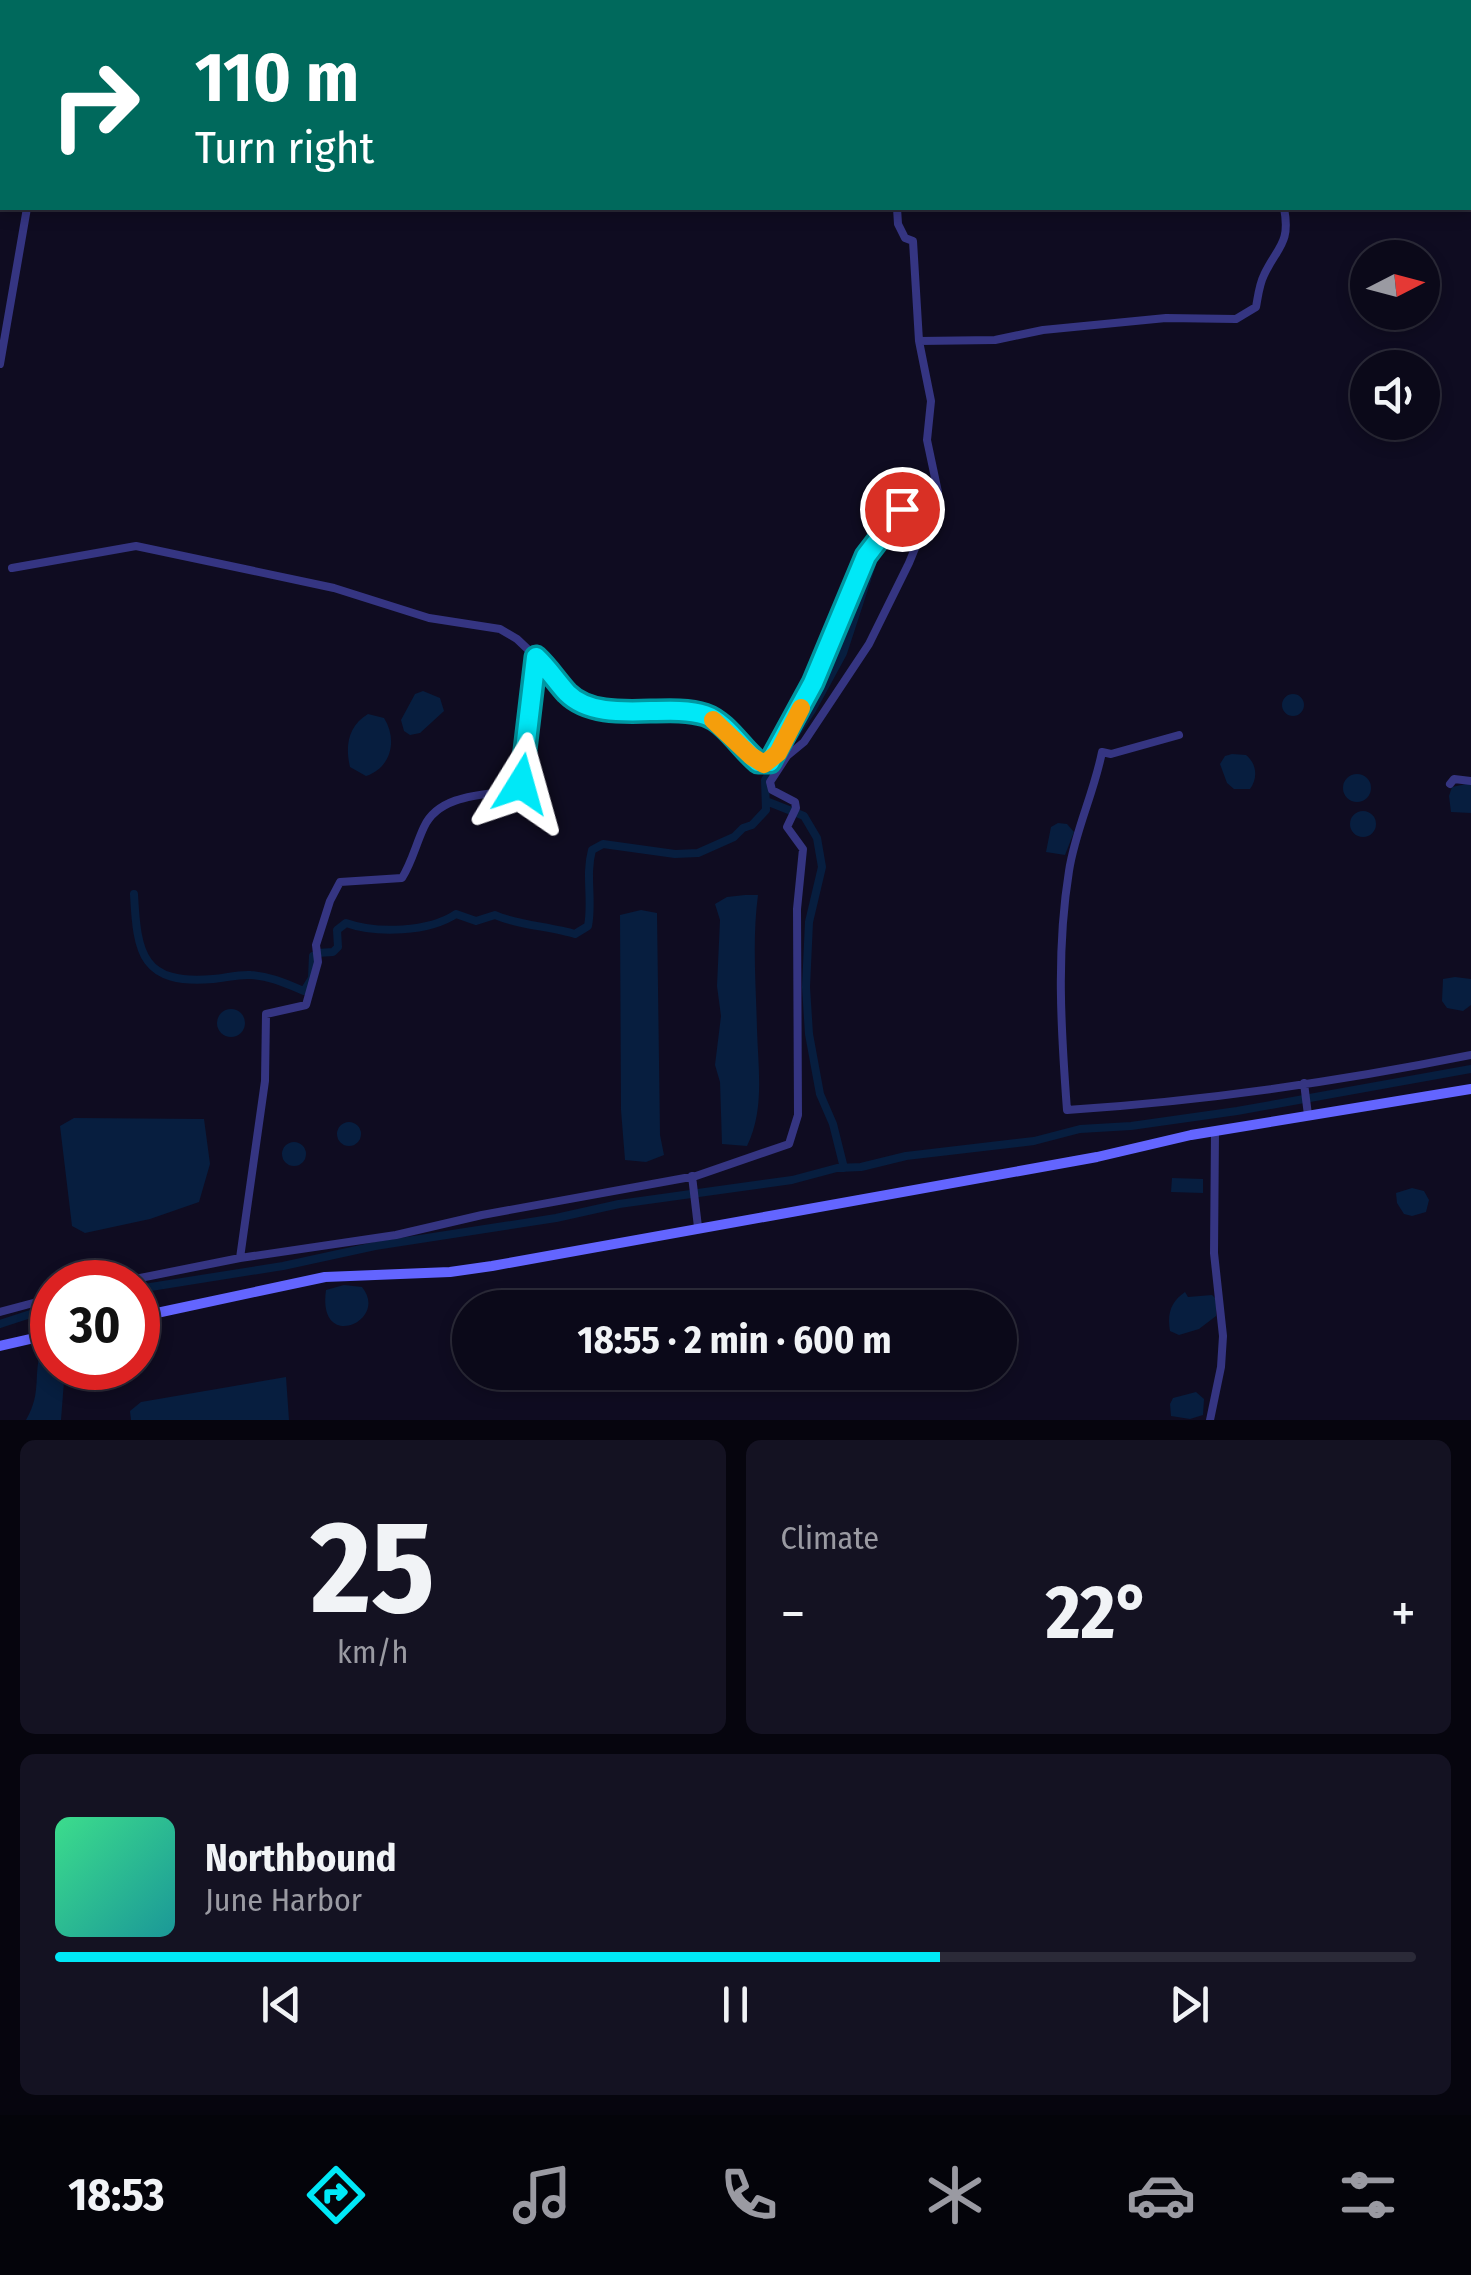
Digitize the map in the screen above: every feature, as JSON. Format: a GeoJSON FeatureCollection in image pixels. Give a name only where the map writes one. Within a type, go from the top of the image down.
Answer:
{"type":"FeatureCollection","features":[{"type":"Feature","properties":{"kind":"street"},"geometry":{"type":"LineString","coordinates":[[0,364],[27,210]]}},
{"type":"Feature","properties":{"kind":"street"},"geometry":{"type":"LineString","coordinates":[[160,1274],[396,1235],[570,1198],[692,1179],[784,1148],[795,1129],[799,1091],[797,909],[803,849],[786,827],[795,802],[772,790],[770,782],[787,756],[804,742],[870,644],[938,492],[927,440],[931,401],[919,341],[916,261],[912,241],[904,238],[898,224],[897,210]]}},
{"type":"Feature","properties":{"kind":"street"},"geometry":{"type":"LineString","coordinates":[[919,341],[995,340],[1043,330],[1166,318],[1236,318],[1256,307],[1265,272],[1279,254],[1287,222],[1284,210]]}},
{"type":"Feature","properties":{"kind":"street"},"geometry":{"type":"LineString","coordinates":[[12,568],[136,546],[334,588],[429,618],[500,629],[555,675],[569,695],[598,708],[706,715],[758,762],[768,763],[778,753],[802,707],[866,556],[902,509]]}},
{"type":"Feature","properties":{"kind":"street"},"geometry":{"type":"LineString","coordinates":[[240,1258],[265,1081],[266,1014],[306,1005],[316,974],[316,945],[340,882],[402,878],[424,825],[437,810],[460,800],[516,790],[521,784],[536,657]]}},
{"type":"Feature","properties":{"kind":"street"},"geometry":{"type":"LineString","coordinates":[[1179,735],[1111,754],[1102,752],[1069,868],[1060,949],[1068,1110],[1216,1098],[1367,1076],[1471,1055]]}},
{"type":"Feature","properties":{"kind":"street"},"geometry":{"type":"LineString","coordinates":[[1450,784],[1454,779],[1471,781]]}},
{"type":"Feature","properties":{"kind":"street"},"geometry":{"type":"LineString","coordinates":[[1304,1083],[1308,1116]]}},
{"type":"Feature","properties":{"kind":"street"},"geometry":{"type":"LineString","coordinates":[[160,1312],[324,1277],[450,1272],[492,1266],[1097,1157],[1216,1131],[1471,1089]]}},
{"type":"Feature","properties":{"kind":"street"},"geometry":{"type":"LineString","coordinates":[[1210,1420],[1223,1336],[1214,1253],[1216,1131]]}},
{"type":"Feature","properties":{"kind":"street"},"geometry":{"type":"LineString","coordinates":[[692,1179],[698,1227]]}},
{"type":"Feature","properties":{"kind":"street"},"geometry":{"type":"LineString","coordinates":[[0,1312],[30,1304]]}},
{"type":"Feature","properties":{"kind":"street"},"geometry":{"type":"LineString","coordinates":[[0,1346],[30,1339]]}},
{"type":"Feature","properties":{"kind":"water"},"geometry":{"type":"Polygon","coordinates":[[[423,691],[440,698],[444,711],[420,733],[410,735],[404,731],[401,720],[415,694],[423,691]]]}},
{"type":"Feature","properties":{"kind":"water"},"geometry":{"type":"Polygon","coordinates":[[[1293,694],[1301,697],[1301,713],[1293,716],[1285,713],[1282,705],[1285,697],[1293,694]]]}},
{"type":"Feature","properties":{"kind":"water"},"geometry":{"type":"Polygon","coordinates":[[[368,714],[384,718],[391,744],[381,767],[366,776],[350,767],[348,752],[352,731],[368,714]]]}},
{"type":"Feature","properties":{"kind":"water"},"geometry":{"type":"Polygon","coordinates":[[[1232,754],[1246,755],[1252,763],[1255,776],[1250,789],[1234,789],[1227,783],[1220,764],[1232,754]]]}},
{"type":"Feature","properties":{"kind":"water"},"geometry":{"type":"Polygon","coordinates":[[[1357,774],[1367,778],[1371,788],[1367,798],[1357,802],[1347,798],[1343,788],[1347,778],[1357,774]]]}},
{"type":"Feature","properties":{"kind":"water"},"geometry":{"type":"Polygon","coordinates":[[[1471,783],[1471,813],[1451,812],[1452,787],[1471,783]]]}},
{"type":"Feature","properties":{"kind":"water"},"geometry":{"type":"Polygon","coordinates":[[[1363,811],[1372,815],[1376,824],[1372,833],[1363,837],[1354,833],[1350,824],[1354,815],[1363,811]]]}},
{"type":"Feature","properties":{"kind":"water"},"geometry":{"type":"Polygon","coordinates":[[[1067,824],[1074,832],[1065,855],[1046,852],[1051,827],[1067,824]]]}},
{"type":"Feature","properties":{"kind":"water"},"geometry":{"type":"Polygon","coordinates":[[[758,895],[755,962],[759,1088],[756,1118],[747,1146],[722,1144],[720,1082],[715,1065],[721,1016],[717,986],[720,920],[715,904],[727,897],[758,895]]]}},
{"type":"Feature","properties":{"kind":"water"},"geometry":{"type":"Polygon","coordinates":[[[641,910],[657,913],[660,1135],[664,1155],[646,1162],[625,1160],[621,1110],[620,915],[641,910]]]}},
{"type":"Feature","properties":{"kind":"water"},"geometry":{"type":"Polygon","coordinates":[[[1443,979],[1471,979],[1471,1005],[1463,1011],[1447,1008],[1442,1001],[1443,979]]]}},
{"type":"Feature","properties":{"kind":"water"},"geometry":{"type":"Polygon","coordinates":[[[231,1009],[241,1013],[245,1023],[241,1033],[231,1037],[221,1033],[217,1023],[221,1013],[231,1009]]]}},
{"type":"Feature","properties":{"kind":"water"},"geometry":{"type":"Polygon","coordinates":[[[74,1118],[204,1119],[210,1164],[199,1202],[150,1219],[85,1233],[72,1226],[60,1126],[74,1118]]]}},
{"type":"Feature","properties":{"kind":"water"},"geometry":{"type":"Polygon","coordinates":[[[349,1122],[358,1125],[358,1143],[349,1146],[340,1143],[337,1134],[340,1125],[349,1122]]]}},
{"type":"Feature","properties":{"kind":"water"},"geometry":{"type":"Polygon","coordinates":[[[289,1142],[299,1142],[306,1154],[299,1166],[289,1166],[282,1159],[282,1149],[289,1142]]]}},
{"type":"Feature","properties":{"kind":"water"},"geometry":{"type":"Polygon","coordinates":[[[1172,1178],[1203,1179],[1203,1193],[1171,1192],[1172,1178]]]}},
{"type":"Feature","properties":{"kind":"water"},"geometry":{"type":"Polygon","coordinates":[[[1412,1188],[1424,1191],[1429,1200],[1426,1212],[1412,1216],[1404,1214],[1396,1193],[1412,1188]]]}},
{"type":"Feature","properties":{"kind":"water"},"geometry":{"type":"Polygon","coordinates":[[[344,1285],[362,1287],[368,1299],[361,1320],[341,1326],[332,1321],[326,1309],[326,1290],[344,1285]]]}},
{"type":"Feature","properties":{"kind":"water"},"geometry":{"type":"Polygon","coordinates":[[[1185,1292],[1188,1297],[1212,1295],[1216,1299],[1216,1316],[1199,1329],[1179,1335],[1170,1331],[1170,1313],[1185,1292]]]}},
{"type":"Feature","properties":{"kind":"water"},"geometry":{"type":"Polygon","coordinates":[[[286,1377],[289,1420],[131,1420],[130,1411],[141,1402],[286,1377]]]}},
{"type":"Feature","properties":{"kind":"water"},"geometry":{"type":"Polygon","coordinates":[[[35,1390],[63,1390],[61,1420],[26,1420],[35,1390]]]}},
{"type":"Feature","properties":{"kind":"water"},"geometry":{"type":"Polygon","coordinates":[[[1196,1392],[1204,1399],[1203,1415],[1190,1419],[1171,1416],[1173,1398],[1196,1392]]]}},
{"type":"Feature","properties":{"kind":"waterway"},"geometry":{"type":"LineString","coordinates":[[317,953],[333,952],[338,947],[337,930],[346,923],[372,929],[402,929],[432,925],[456,914],[476,921],[495,915],[575,934],[588,926],[592,850],[603,844],[675,854],[698,853],[752,825],[766,810],[765,780],[812,710],[843,653],[876,552],[913,505]]}},
{"type":"Feature","properties":{"kind":"waterway"},"geometry":{"type":"LineString","coordinates":[[766,801],[804,816],[817,838],[822,867],[809,922],[809,1034],[820,1094],[833,1124],[844,1168]]}},
{"type":"Feature","properties":{"kind":"waterway"},"geometry":{"type":"LineString","coordinates":[[134,894],[142,949],[158,971],[171,977],[189,980],[258,976],[304,991],[312,978],[313,956]]}},
{"type":"Feature","properties":{"kind":"waterway"},"geometry":{"type":"LineString","coordinates":[[160,1286],[619,1204],[792,1180],[906,1156],[1034,1141],[1080,1129],[1237,1111],[1471,1069]]}},
{"type":"Feature","properties":{"kind":"waterway"},"geometry":{"type":"LineString","coordinates":[[0,1324],[30,1314]]}},
{"type":"Feature","properties":{"kind":"slow traffic"},"geometry":{"type":"LineString","coordinates":[[713,720],[764,764],[778,753],[801,708]]}},
{"type":"Feature","properties":{"kind":"route"},"geometry":{"type":"LineString","coordinates":[[521,784],[536,657],[569,695],[598,708],[706,715],[758,762],[770,762],[813,683],[866,556],[902,509]]}}]}
